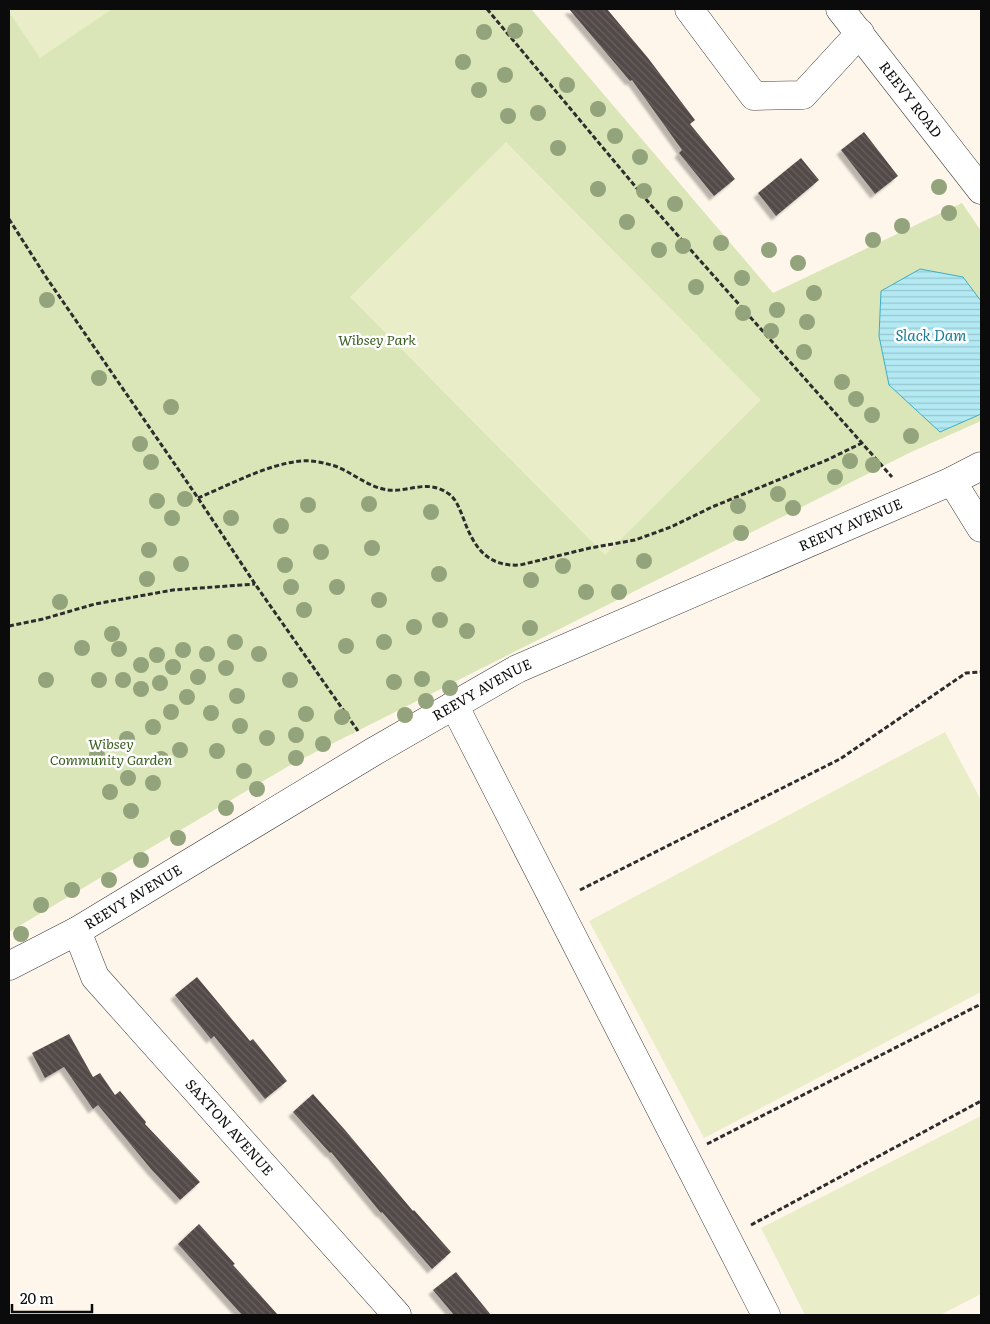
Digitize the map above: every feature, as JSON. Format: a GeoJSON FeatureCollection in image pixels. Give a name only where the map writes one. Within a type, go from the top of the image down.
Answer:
{"type":"FeatureCollection","features":[{"type":"Feature","properties":{"kind":"street"},"geometry":{"type":"LineString","coordinates":[[689,9],[754,96],[804,95],[860,33]]}},
{"type":"Feature","properties":{"kind":"street","name":"REEVY ROAD"},"geometry":{"type":"LineString","coordinates":[[840,9],[981,190]]}},
{"type":"Feature","properties":{"kind":"street","name":"REEVY AVENUE"},"geometry":{"type":"LineString","coordinates":[[9,966],[77,931],[373,752],[517,669],[952,481],[981,466]]}},
{"type":"Feature","properties":{"kind":"street"},"geometry":{"type":"LineString","coordinates":[[952,481],[981,528]]}},
{"type":"Feature","properties":{"kind":"street"},"geometry":{"type":"LineString","coordinates":[[454,705],[766,1315]]}},
{"type":"Feature","properties":{"kind":"street","name":"SAXTON AVENUE"},"geometry":{"type":"LineString","coordinates":[[77,931],[95,977],[397,1315]]}},
{"type":"Feature","properties":{"kind":"path"},"geometry":{"type":"LineString","coordinates":[[487,9],[650,204],[911,498]]}},
{"type":"Feature","properties":{"kind":"path"},"geometry":{"type":"LineString","coordinates":[[9,219],[46,277],[198,498],[254,584],[373,752]]}},
{"type":"Feature","properties":{"kind":"path"},"geometry":{"type":"LineString","coordinates":[[198,498],[280,465],[303,461],[337,467],[383,490],[428,486],[441,489],[450,495],[458,506],[470,537],[479,550],[500,564],[509,566],[635,540],[671,527],[712,507],[827,460],[862,443]]}},
{"type":"Feature","properties":{"kind":"path"},"geometry":{"type":"LineString","coordinates":[[9,626],[43,619],[95,604],[173,590],[254,584]]}},
{"type":"Feature","properties":{"kind":"path"},"geometry":{"type":"LineString","coordinates":[[580,890],[840,760],[966,673],[981,672]]}},
{"type":"Feature","properties":{"kind":"path"},"geometry":{"type":"LineString","coordinates":[[707,1144],[981,1004]]}},
{"type":"Feature","properties":{"kind":"path"},"geometry":{"type":"LineString","coordinates":[[751,1226],[981,1101]]}},
{"type":"Feature","properties":{"kind":"green space","name":"Wibsey Park"},"geometry":{"type":"Polygon","coordinates":[[[9,9],[531,9],[773,293],[962,203],[981,231],[981,421],[909,453],[292,764],[9,932],[9,9]]]}},
{"type":"Feature","properties":{"kind":"green space"},"geometry":{"type":"Polygon","coordinates":[[[9,9],[112,9],[40,58],[9,12],[9,9]]]}},
{"type":"Feature","properties":{"kind":"green space"},"geometry":{"type":"Polygon","coordinates":[[[506,142],[761,400],[605,555],[350,297],[506,142]]]}},
{"type":"Feature","properties":{"kind":"green space"},"geometry":{"type":"Polygon","coordinates":[[[945,732],[981,800],[981,992],[704,1138],[589,921],[945,732]]]}},
{"type":"Feature","properties":{"kind":"green space"},"geometry":{"type":"Polygon","coordinates":[[[981,1116],[981,1294],[940,1315],[805,1315],[761,1228],[981,1116]]]}},
{"type":"Feature","properties":{"kind":"water","name":"Slack Dam"},"geometry":{"type":"Polygon","coordinates":[[[920,269],[963,277],[981,301],[981,414],[940,432],[889,385],[879,336],[881,291],[920,269]]]}},
{"type":"Feature","properties":{"kind":"building"},"geometry":{"type":"Polygon","coordinates":[[[569,9],[607,9],[648,58],[695,120],[690,124],[735,179],[714,196],[679,153],[682,150],[632,80],[630,81],[569,9]]]}},
{"type":"Feature","properties":{"kind":"building"},"geometry":{"type":"Polygon","coordinates":[[[864,132],[898,176],[875,194],[841,150],[864,132]]]}},
{"type":"Feature","properties":{"kind":"building"},"geometry":{"type":"Polygon","coordinates":[[[801,158],[819,180],[776,216],[758,193],[801,158]]]}},
{"type":"Feature","properties":{"kind":"building"},"geometry":{"type":"Polygon","coordinates":[[[197,977],[250,1041],[253,1039],[287,1081],[265,1099],[214,1036],[211,1039],[175,995],[197,977]]]}},
{"type":"Feature","properties":{"kind":"building"},"geometry":{"type":"Polygon","coordinates":[[[69,1034],[93,1077],[100,1073],[115,1095],[120,1091],[146,1122],[145,1124],[200,1182],[180,1200],[151,1169],[98,1105],[93,1109],[64,1067],[45,1078],[32,1053],[69,1034]]]}},
{"type":"Feature","properties":{"kind":"building"},"geometry":{"type":"Polygon","coordinates":[[[313,1094],[413,1211],[451,1252],[432,1269],[381,1213],[331,1152],[293,1112],[313,1094]]]}},
{"type":"Feature","properties":{"kind":"building"},"geometry":{"type":"Polygon","coordinates":[[[199,1224],[278,1315],[242,1315],[178,1244],[199,1224]]]}},
{"type":"Feature","properties":{"kind":"building"},"geometry":{"type":"Polygon","coordinates":[[[456,1272],[491,1315],[454,1315],[433,1290],[456,1272]]]}},
{"type":"Feature","properties":{"kind":"park label","name":"Wibsey Community Garden"},"geometry":{"type":"Point","coordinates":[111,752]}}]}
